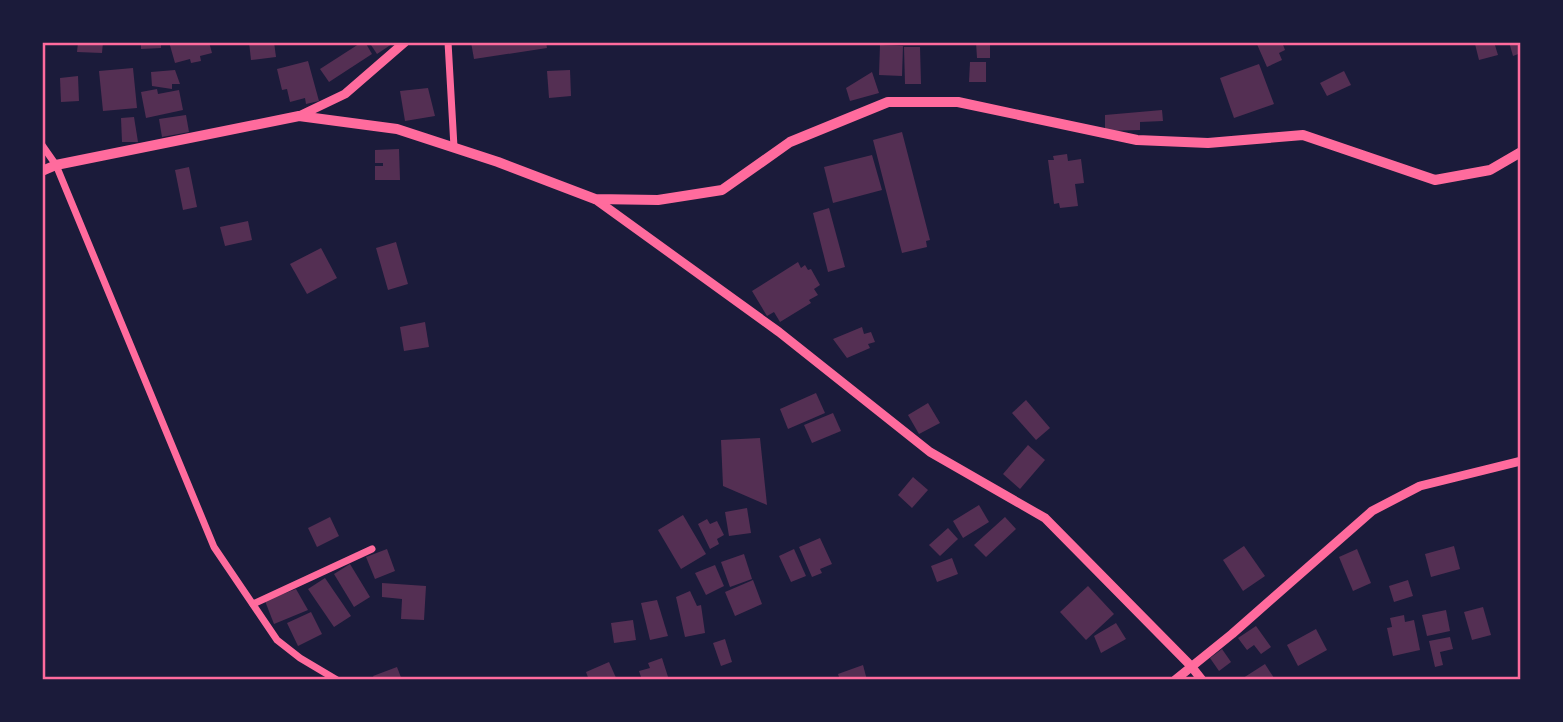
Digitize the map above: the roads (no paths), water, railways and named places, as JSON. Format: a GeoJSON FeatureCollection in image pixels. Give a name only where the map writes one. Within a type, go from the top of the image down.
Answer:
{"type":"FeatureCollection","features":[{"type":"Feature","properties":{"kind":"main road"},"geometry":{"type":"LineString","coordinates":[[42,171],[56,165],[299,116],[397,129],[595,199],[658,200],[722,190],[790,142],[888,102],[958,102],[1137,140],[1208,143],[1303,135],[1435,180],[1490,170],[1521,152]]}},
{"type":"Feature","properties":{"kind":"street"},"geometry":{"type":"LineString","coordinates":[[299,116],[345,94],[405,42]]}},
{"type":"Feature","properties":{"kind":"street"},"geometry":{"type":"LineString","coordinates":[[448,42],[454,148]]}},
{"type":"Feature","properties":{"kind":"street"},"geometry":{"type":"LineString","coordinates":[[42,145],[56,165],[214,547],[277,640],[300,658],[337,680]]}},
{"type":"Feature","properties":{"kind":"street"},"geometry":{"type":"LineString","coordinates":[[595,199],[779,332],[930,452],[1045,518],[1202,680]]}},
{"type":"Feature","properties":{"kind":"street"},"geometry":{"type":"LineString","coordinates":[[1175,680],[1372,510],[1420,486],[1521,461]]}},
{"type":"Feature","properties":{"kind":"street"},"geometry":{"type":"LineString","coordinates":[[253,604],[372,549]]}}]}
